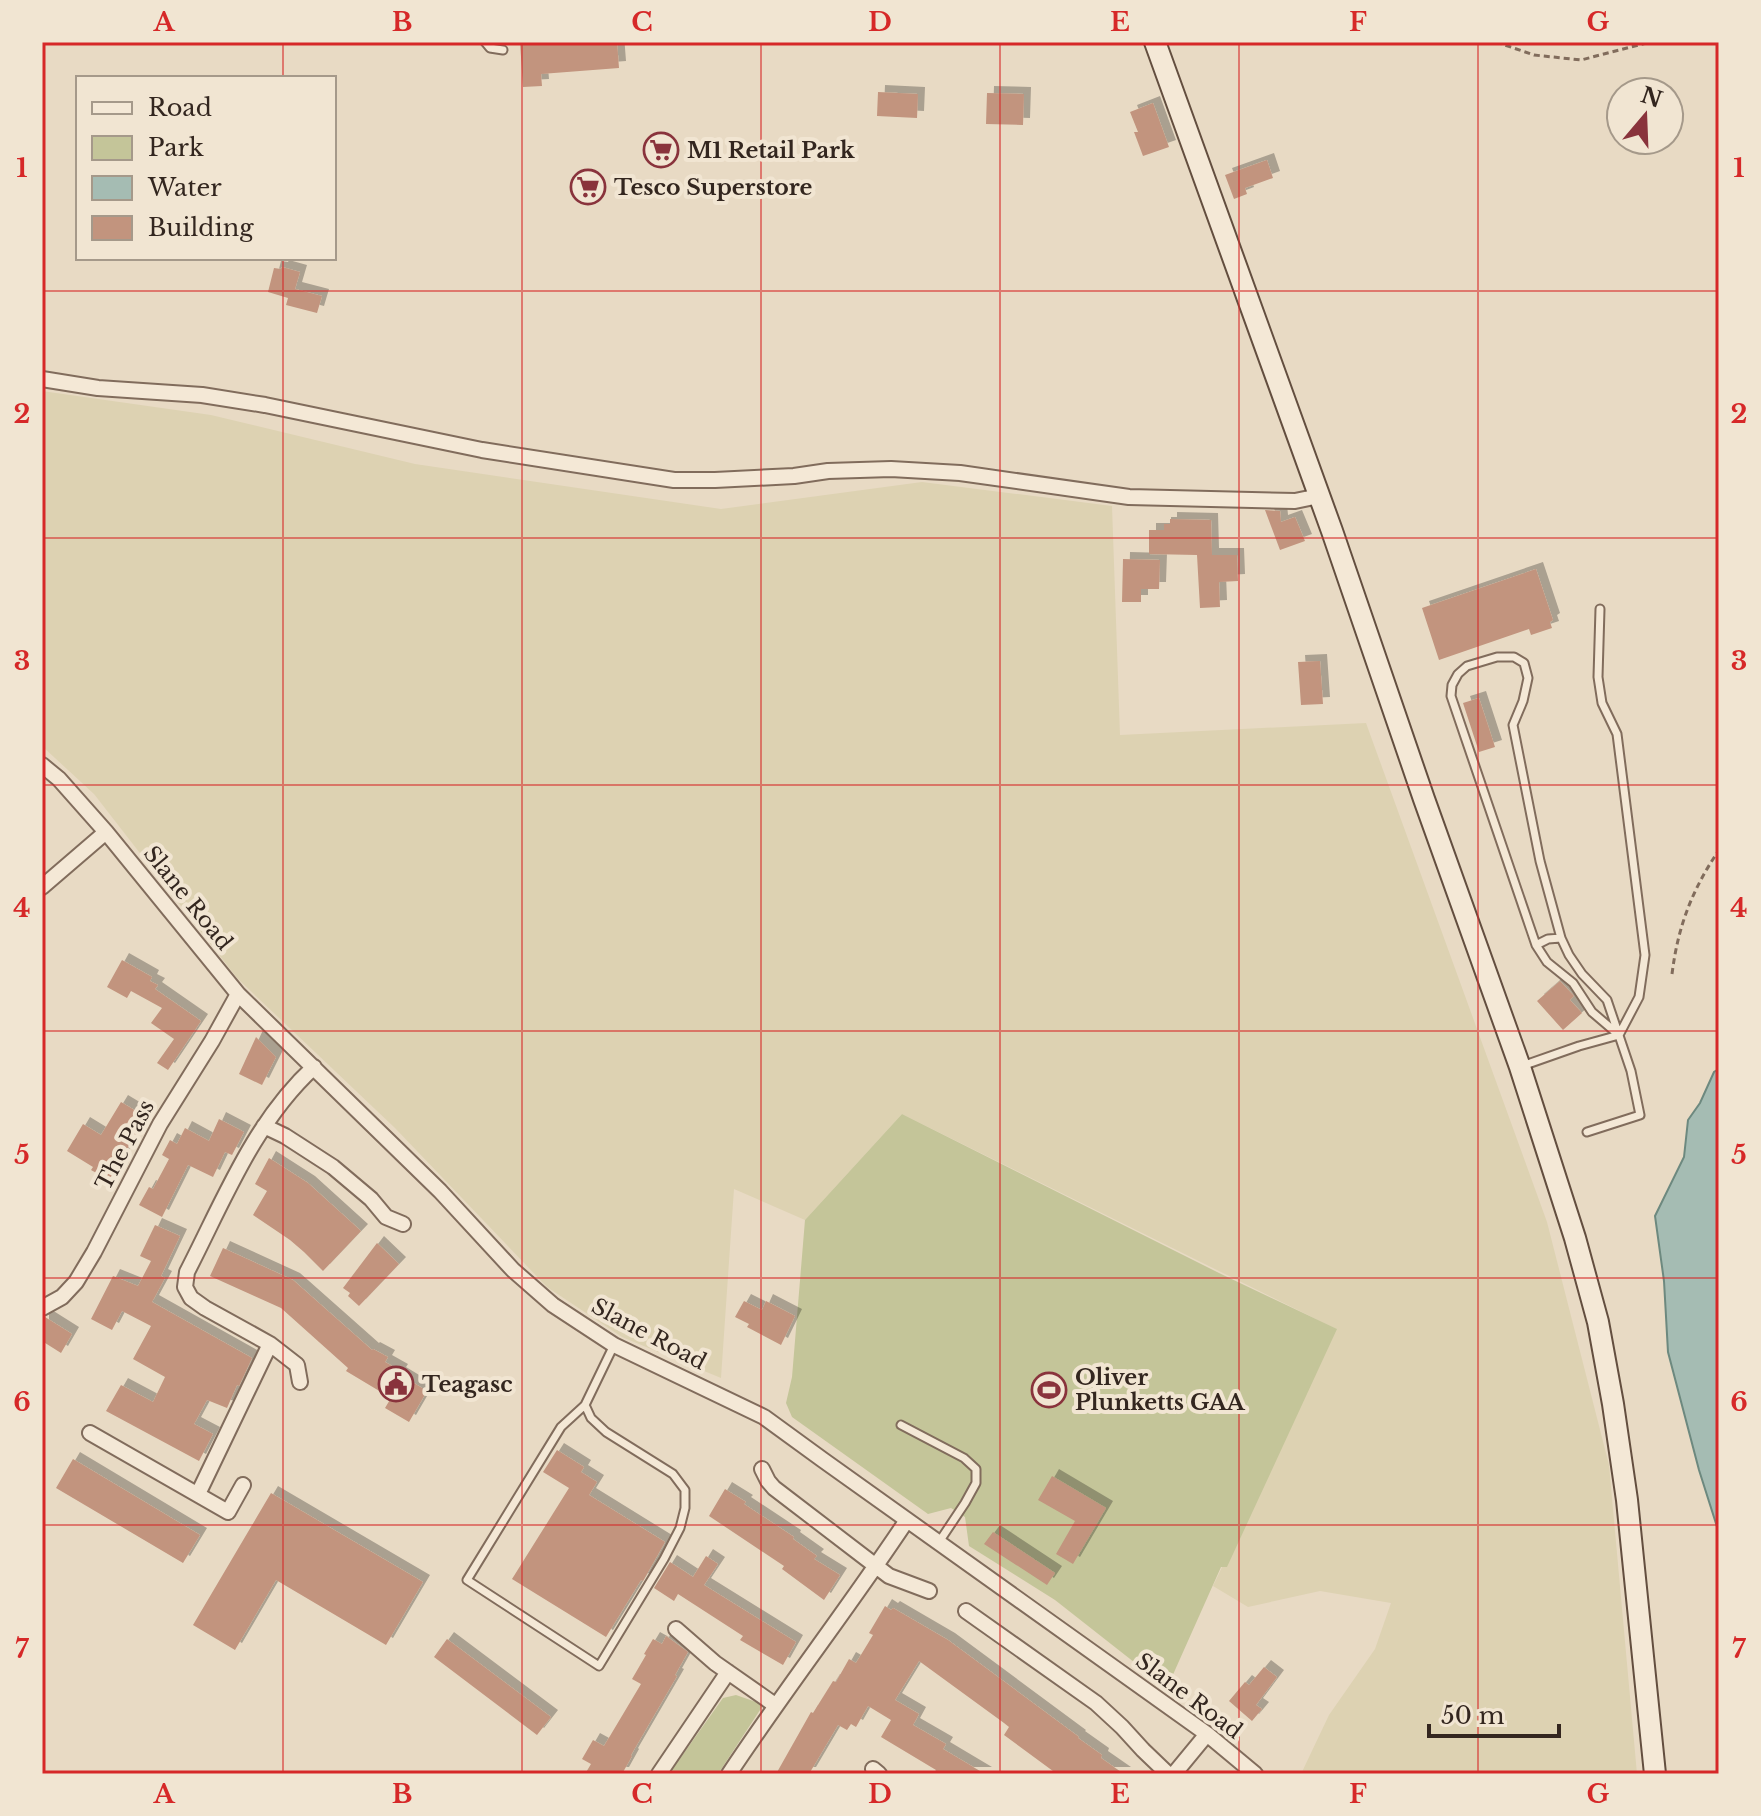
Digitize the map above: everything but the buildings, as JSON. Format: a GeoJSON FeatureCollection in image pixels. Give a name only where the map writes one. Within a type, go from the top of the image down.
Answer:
{"type":"FeatureCollection","features":[{"type":"Feature","properties":{"kind":"main road"},"geometry":{"type":"LineString","coordinates":[[1155,42],[1332,531],[1520,1067],[1575,1238],[1598,1322],[1613,1404],[1627,1500],[1655,1774]]}},
{"type":"Feature","properties":{"kind":"street"},"geometry":{"type":"LineString","coordinates":[[42,379],[98,388],[218,397],[482,450],[674,480],[891,469],[960,473],[1129,497],[1295,501],[1319,496]]}},
{"type":"Feature","properties":{"kind":"street","name":"Slane Road"},"geometry":{"type":"LineString","coordinates":[[42,765],[59,779],[106,832],[238,994],[440,1191],[513,1270],[553,1305],[614,1345],[764,1417],[1207,1734],[1255,1774]]}},
{"type":"Feature","properties":{"kind":"street"},"geometry":{"type":"LineString","coordinates":[[43,885],[106,832]]}},
{"type":"Feature","properties":{"kind":"street","name":"The Pass"},"geometry":{"type":"LineString","coordinates":[[42,1308],[62,1297],[76,1282],[160,1124],[238,994]]}},
{"type":"Feature","properties":{"kind":"street"},"geometry":{"type":"LineString","coordinates":[[300,1382],[297,1365],[270,1344],[205,1308],[191,1298],[185,1287],[187,1272],[237,1171],[277,1106],[314,1067]]}},
{"type":"Feature","properties":{"kind":"street"},"geometry":{"type":"LineString","coordinates":[[264,1126],[333,1167],[371,1199],[386,1217],[403,1224]]}},
{"type":"Feature","properties":{"kind":"street"},"geometry":{"type":"LineString","coordinates":[[198,1494],[270,1344]]}},
{"type":"Feature","properties":{"kind":"street"},"geometry":{"type":"LineString","coordinates":[[90,1433],[228,1512],[243,1485]]}},
{"type":"Feature","properties":{"kind":"street"},"geometry":{"type":"LineString","coordinates":[[762,1469],[774,1488],[876,1567],[889,1576],[929,1591]]}},
{"type":"Feature","properties":{"kind":"street"},"geometry":{"type":"LineString","coordinates":[[729,1774],[907,1520]]}},
{"type":"Feature","properties":{"kind":"street"},"geometry":{"type":"LineString","coordinates":[[966,1611],[1096,1703],[1171,1774],[1207,1734]]}},
{"type":"Feature","properties":{"kind":"street"},"geometry":{"type":"LineString","coordinates":[[676,1629],[728,1672],[775,1705]]}},
{"type":"Feature","properties":{"kind":"street"},"geometry":{"type":"LineString","coordinates":[[659,1774],[728,1672]]}},
{"type":"Feature","properties":{"kind":"lane"},"geometry":{"type":"LineString","coordinates":[[485,42],[490,48],[503,50]]}},
{"type":"Feature","properties":{"kind":"lane"},"geometry":{"type":"LineString","coordinates":[[1520,1067],[1619,1035],[1639,997],[1645,955],[1617,734],[1602,703],[1598,677],[1600,609]]}},
{"type":"Feature","properties":{"kind":"lane"},"geometry":{"type":"LineString","coordinates":[[1587,1132],[1640,1115],[1631,1071],[1619,1035],[1607,1000],[1582,974],[1561,938],[1540,861],[1513,725],[1528,678],[1524,663],[1514,657],[1497,657],[1467,666],[1452,685],[1451,696],[1536,945],[1547,962],[1573,983],[1592,1012],[1619,1035]]}},
{"type":"Feature","properties":{"kind":"lane"},"geometry":{"type":"LineString","coordinates":[[1536,945],[1548,939],[1561,938]]}},
{"type":"Feature","properties":{"kind":"lane"},"geometry":{"type":"LineString","coordinates":[[585,1405],[591,1418],[606,1432],[673,1474],[685,1490],[680,1528],[599,1666],[467,1580],[561,1427],[585,1405],[614,1345]]}},
{"type":"Feature","properties":{"kind":"lane"},"geometry":{"type":"LineString","coordinates":[[901,1425],[964,1458],[976,1469],[976,1483],[939,1542]]}},
{"type":"Feature","properties":{"kind":"path"},"geometry":{"type":"LineString","coordinates":[[1496,42],[1534,55],[1581,60],[1650,42]]}},
{"type":"Feature","properties":{"kind":"path"},"geometry":{"type":"LineString","coordinates":[[1672,974],[1676,942],[1690,902],[1719,850]]}},
{"type":"Feature","properties":{"kind":"shaded area"},"geometry":{"type":"Polygon","coordinates":[[[42,391],[211,415],[415,464],[721,509],[922,482],[1112,506],[1120,735],[1366,723],[1547,1222],[1609,1465],[1637,1774],[1301,1774],[1329,1715],[1375,1649],[1391,1603],[1320,1591],[1248,1607],[1213,1586],[1336,1329],[902,1114],[805,1220],[734,1189],[721,1378],[622,1337],[547,1287],[395,1128],[237,978],[94,794],[42,746],[42,391]]]}},
{"type":"Feature","properties":{"kind":"green space","name":"Oliver Plunketts GAA"},"geometry":{"type":"Polygon","coordinates":[[[902,1114],[1337,1329],[1227,1567],[1221,1567],[1167,1688],[1055,1600],[969,1546],[965,1517],[951,1508],[928,1514],[792,1417],[786,1403],[792,1377],[805,1220],[902,1114]]]}},
{"type":"Feature","properties":{"kind":"green space"},"geometry":{"type":"Polygon","coordinates":[[[736,1695],[762,1707],[718,1774],[669,1774],[723,1698],[736,1695]]]}},
{"type":"Feature","properties":{"kind":"water"},"geometry":{"type":"Polygon","coordinates":[[[1719,1069],[1719,1533],[1668,1352],[1664,1281],[1655,1216],[1684,1157],[1688,1120],[1700,1103],[1714,1072],[1719,1069]]]}},
{"type":"Feature","properties":{"kind":"place","name":"M1 Retail Park"},"geometry":{"type":"Point","coordinates":[661,150]}},
{"type":"Feature","properties":{"kind":"place","name":"Tesco Superstore"},"geometry":{"type":"Point","coordinates":[588,187]}},
{"type":"Feature","properties":{"kind":"place","name":"Teagasc"},"geometry":{"type":"Point","coordinates":[396,1384]}},
{"type":"Feature","properties":{"kind":"place","name":"Oliver Plunketts GAA"},"geometry":{"type":"Point","coordinates":[1049,1390]}}]}
